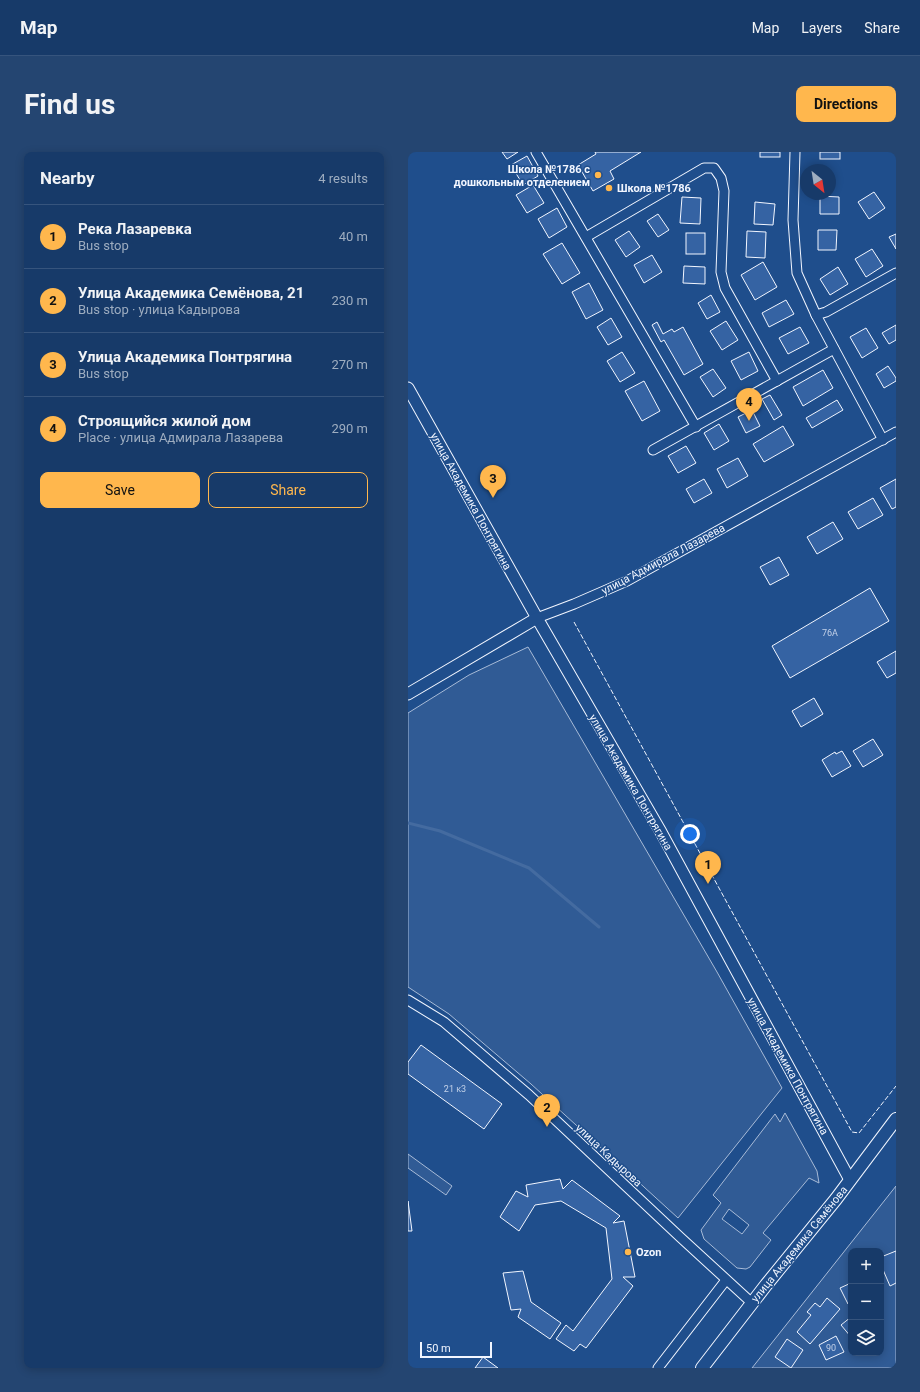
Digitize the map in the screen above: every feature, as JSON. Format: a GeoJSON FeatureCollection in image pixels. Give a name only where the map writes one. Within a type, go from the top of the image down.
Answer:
{"type":"FeatureCollection","features":[{"type":"Feature","properties":{"kind":"main road","name":"улица Академика Семёнова"},"geometry":{"type":"LineString","coordinates":[[702,1368],[752,1303],[836,1199],[896,1119]]}},
{"type":"Feature","properties":{"kind":"street"},"geometry":{"type":"LineString","coordinates":[[536,152],[696,427]]}},
{"type":"Feature","properties":{"kind":"street"},"geometry":{"type":"LineString","coordinates":[[795,152],[793,220],[797,273],[816,315],[883,440]]}},
{"type":"Feature","properties":{"kind":"street"},"geometry":{"type":"LineString","coordinates":[[586,237],[704,168],[714,168],[721,178],[724,191],[721,272],[725,288],[777,381]]}},
{"type":"Feature","properties":{"kind":"street"},"geometry":{"type":"LineString","coordinates":[[816,315],[826,312],[896,273]]}},
{"type":"Feature","properties":{"kind":"street"},"geometry":{"type":"LineString","coordinates":[[653,450],[834,349]]}},
{"type":"Feature","properties":{"kind":"street","name":"улица Академика Понтрягина"},"geometry":{"type":"LineString","coordinates":[[408,388],[537,618],[661,832],[850,1180]]}},
{"type":"Feature","properties":{"kind":"street","name":"улица Адмирала Лазарева"},"geometry":{"type":"LineString","coordinates":[[408,694],[537,618],[627,581],[896,432]]}},
{"type":"Feature","properties":{"kind":"street","name":"улица Кадырова"},"geometry":{"type":"LineString","coordinates":[[408,1000],[444,1022],[529,1095],[752,1303]]}},
{"type":"Feature","properties":{"kind":"street"},"geometry":{"type":"LineString","coordinates":[[658,1368],[726,1280]]}},
{"type":"Feature","properties":{"kind":"shaded area"},"geometry":{"type":"Polygon","coordinates":[[[528,647],[717,972],[782,1088],[678,1218],[531,1084],[449,1014],[408,987],[408,713],[469,675],[528,647]]]}},
{"type":"Feature","properties":{"kind":"shaded area"},"geometry":{"type":"Polygon","coordinates":[[[785,1113],[817,1171],[819,1183],[809,1178],[763,1233],[771,1240],[750,1267],[746,1269],[737,1268],[704,1239],[701,1230],[721,1203],[713,1195],[775,1114],[780,1122],[785,1113]],[[729,1209],[722,1219],[742,1234],[749,1225],[729,1209]]]}},
{"type":"Feature","properties":{"kind":"shaded area"},"geometry":{"type":"Polygon","coordinates":[[[408,1154],[452,1186],[446,1195],[408,1168],[408,1154]]]}},
{"type":"Feature","properties":{"kind":"shaded area"},"geometry":{"type":"Polygon","coordinates":[[[896,1186],[896,1368],[752,1368],[896,1186]]]}},
{"type":"Feature","properties":{"kind":"building"},"geometry":{"type":"Polygon","coordinates":[[[502,152],[518,152],[507,159],[502,152]]]}},
{"type":"Feature","properties":{"kind":"building","name":"Школа №1786 с дошкольным отделением"},"geometry":{"type":"Polygon","coordinates":[[[595,152],[641,152],[610,171],[614,179],[593,191],[578,165],[596,154],[595,152]]]}},
{"type":"Feature","properties":{"kind":"building"},"geometry":{"type":"Polygon","coordinates":[[[760,152],[780,152],[780,157],[760,157],[760,152]]]}},
{"type":"Feature","properties":{"kind":"building"},"geometry":{"type":"Polygon","coordinates":[[[820,152],[840,152],[840,159],[820,159],[820,152]]]}},
{"type":"Feature","properties":{"kind":"building"},"geometry":{"type":"Polygon","coordinates":[[[527,156],[538,176],[523,185],[511,165],[527,156]]]}},
{"type":"Feature","properties":{"kind":"building"},"geometry":{"type":"Polygon","coordinates":[[[533,185],[544,203],[527,213],[516,195],[533,185]]]}},
{"type":"Feature","properties":{"kind":"building"},"geometry":{"type":"Polygon","coordinates":[[[874,192],[885,208],[869,219],[858,202],[874,192]]]}},
{"type":"Feature","properties":{"kind":"building"},"geometry":{"type":"Polygon","coordinates":[[[682,197],[701,198],[700,224],[680,223],[682,197]]]}},
{"type":"Feature","properties":{"kind":"building"},"geometry":{"type":"Polygon","coordinates":[[[836,197],[839,197],[839,214],[820,214],[820,200],[836,200],[836,197]]]}},
{"type":"Feature","properties":{"kind":"building"},"geometry":{"type":"Polygon","coordinates":[[[755,202],[775,204],[773,225],[754,224],[755,202]]]}},
{"type":"Feature","properties":{"kind":"building"},"geometry":{"type":"Polygon","coordinates":[[[557,208],[567,227],[549,238],[538,219],[557,208]]]}},
{"type":"Feature","properties":{"kind":"building"},"geometry":{"type":"Polygon","coordinates":[[[658,214],[669,230],[658,237],[647,221],[658,214]]]}},
{"type":"Feature","properties":{"kind":"building"},"geometry":{"type":"Polygon","coordinates":[[[818,230],[837,230],[836,250],[818,250],[818,230]]]}},
{"type":"Feature","properties":{"kind":"building"},"geometry":{"type":"Polygon","coordinates":[[[629,231],[640,247],[626,257],[615,240],[629,231]]]}},
{"type":"Feature","properties":{"kind":"building"},"geometry":{"type":"Polygon","coordinates":[[[747,231],[766,232],[765,258],[746,257],[747,231]]]}},
{"type":"Feature","properties":{"kind":"building"},"geometry":{"type":"Polygon","coordinates":[[[686,233],[705,233],[705,254],[686,254],[686,233]]]}},
{"type":"Feature","properties":{"kind":"building"},"geometry":{"type":"Polygon","coordinates":[[[896,234],[896,249],[889,237],[896,234]]]}},
{"type":"Feature","properties":{"kind":"building"},"geometry":{"type":"Polygon","coordinates":[[[562,243],[580,273],[562,284],[543,254],[562,243]]]}},
{"type":"Feature","properties":{"kind":"building"},"geometry":{"type":"Polygon","coordinates":[[[872,249],[883,266],[866,277],[855,259],[872,249]]]}},
{"type":"Feature","properties":{"kind":"building"},"geometry":{"type":"Polygon","coordinates":[[[652,255],[662,272],[644,283],[634,265],[652,255]]]}},
{"type":"Feature","properties":{"kind":"building"},"geometry":{"type":"Polygon","coordinates":[[[763,262],[777,287],[755,300],[741,275],[763,262]]]}},
{"type":"Feature","properties":{"kind":"building"},"geometry":{"type":"Polygon","coordinates":[[[684,266],[705,267],[705,284],[683,283],[684,266]]]}},
{"type":"Feature","properties":{"kind":"building"},"geometry":{"type":"Polygon","coordinates":[[[838,267],[848,284],[830,295],[820,279],[838,267]]]}},
{"type":"Feature","properties":{"kind":"building"},"geometry":{"type":"Polygon","coordinates":[[[589,283],[603,310],[586,319],[572,292],[589,283]]]}},
{"type":"Feature","properties":{"kind":"building"},"geometry":{"type":"Polygon","coordinates":[[[711,295],[720,312],[707,319],[698,303],[711,295]]]}},
{"type":"Feature","properties":{"kind":"building"},"geometry":{"type":"Polygon","coordinates":[[[786,300],[794,314],[769,327],[762,313],[786,300]]]}},
{"type":"Feature","properties":{"kind":"building"},"geometry":{"type":"Polygon","coordinates":[[[611,318],[622,337],[608,345],[597,327],[611,318]]]}},
{"type":"Feature","properties":{"kind":"building"},"geometry":{"type":"Polygon","coordinates":[[[726,321],[738,340],[722,350],[710,331],[726,321]]]}},
{"type":"Feature","properties":{"kind":"building"},"geometry":{"type":"Polygon","coordinates":[[[657,322],[663,334],[672,329],[674,332],[683,327],[703,364],[684,375],[664,340],[661,342],[652,325],[657,322]]]}},
{"type":"Feature","properties":{"kind":"building"},"geometry":{"type":"Polygon","coordinates":[[[896,325],[896,340],[889,344],[882,333],[896,325]]]}},
{"type":"Feature","properties":{"kind":"building"},"geometry":{"type":"Polygon","coordinates":[[[800,327],[809,343],[788,354],[779,338],[800,327]]]}},
{"type":"Feature","properties":{"kind":"building"},"geometry":{"type":"Polygon","coordinates":[[[866,328],[878,348],[862,358],[850,337],[866,328]]]}},
{"type":"Feature","properties":{"kind":"building"},"geometry":{"type":"Polygon","coordinates":[[[622,352],[635,373],[620,382],[607,361],[622,352]]]}},
{"type":"Feature","properties":{"kind":"building"},"geometry":{"type":"Polygon","coordinates":[[[749,352],[758,371],[741,380],[731,361],[749,352]]]}},
{"type":"Feature","properties":{"kind":"building"},"geometry":{"type":"Polygon","coordinates":[[[888,366],[896,378],[896,381],[884,388],[876,374],[888,366]]]}},
{"type":"Feature","properties":{"kind":"building"},"geometry":{"type":"Polygon","coordinates":[[[713,369],[726,388],[713,397],[700,377],[713,369]]]}},
{"type":"Feature","properties":{"kind":"building"},"geometry":{"type":"Polygon","coordinates":[[[823,370],[833,388],[803,406],[793,387],[823,370]]]}},
{"type":"Feature","properties":{"kind":"building"},"geometry":{"type":"Polygon","coordinates":[[[644,381],[660,411],[642,421],[625,391],[644,381]]]}},
{"type":"Feature","properties":{"kind":"building"},"geometry":{"type":"Polygon","coordinates":[[[770,395],[782,415],[774,420],[762,399],[770,395]]]}},
{"type":"Feature","properties":{"kind":"building"},"geometry":{"type":"Polygon","coordinates":[[[837,400],[843,410],[812,428],[806,418],[837,400]]]}},
{"type":"Feature","properties":{"kind":"building"},"geometry":{"type":"Polygon","coordinates":[[[752,410],[760,426],[746,433],[738,417],[752,410]]]}},
{"type":"Feature","properties":{"kind":"building"},"geometry":{"type":"Polygon","coordinates":[[[719,424],[729,441],[714,450],[704,433],[719,424]]]}},
{"type":"Feature","properties":{"kind":"building"},"geometry":{"type":"Polygon","coordinates":[[[783,426],[794,445],[764,462],[753,444],[783,426]]]}},
{"type":"Feature","properties":{"kind":"building"},"geometry":{"type":"Polygon","coordinates":[[[686,446],[696,463],[678,473],[668,456],[686,446]]]}},
{"type":"Feature","properties":{"kind":"building"},"geometry":{"type":"Polygon","coordinates":[[[738,458],[748,476],[727,488],[717,469],[738,458]]]}},
{"type":"Feature","properties":{"kind":"building"},"geometry":{"type":"Polygon","coordinates":[[[704,479],[712,493],[694,503],[686,489],[704,479]]]}},
{"type":"Feature","properties":{"kind":"building"},"geometry":{"type":"Polygon","coordinates":[[[896,479],[896,507],[892,509],[880,488],[896,479]]]}},
{"type":"Feature","properties":{"kind":"building"},"geometry":{"type":"Polygon","coordinates":[[[873,498],[883,515],[858,529],[848,512],[873,498]]]}},
{"type":"Feature","properties":{"kind":"building"},"geometry":{"type":"Polygon","coordinates":[[[833,522],[843,539],[817,554],[807,537],[833,522]]]}},
{"type":"Feature","properties":{"kind":"building"},"geometry":{"type":"Polygon","coordinates":[[[779,557],[789,575],[770,585],[760,567],[779,557]]]}},
{"type":"Feature","properties":{"kind":"building"},"geometry":{"type":"Polygon","coordinates":[[[870,588],[889,621],[790,678],[772,646],[870,588]]]}},
{"type":"Feature","properties":{"kind":"building"},"geometry":{"type":"Polygon","coordinates":[[[896,651],[896,673],[887,678],[877,662],[896,651]]]}},
{"type":"Feature","properties":{"kind":"building"},"geometry":{"type":"Polygon","coordinates":[[[814,698],[823,714],[801,727],[792,711],[814,698]]]}},
{"type":"Feature","properties":{"kind":"building"},"geometry":{"type":"Polygon","coordinates":[[[873,739],[883,755],[863,767],[853,751],[873,739]]]}},
{"type":"Feature","properties":{"kind":"building"},"geometry":{"type":"Polygon","coordinates":[[[842,751],[851,766],[832,777],[822,760],[835,752],[836,754],[842,751]]]}},
{"type":"Feature","properties":{"kind":"building"},"geometry":{"type":"Polygon","coordinates":[[[421,1045],[502,1104],[484,1129],[408,1074],[408,1062],[421,1045]]]}},
{"type":"Feature","properties":{"kind":"building"},"geometry":{"type":"Polygon","coordinates":[[[560,1179],[563,1189],[572,1180],[620,1216],[613,1223],[624,1221],[635,1277],[623,1277],[633,1286],[586,1348],[580,1344],[574,1351],[556,1339],[566,1325],[573,1331],[612,1279],[606,1228],[561,1201],[535,1205],[519,1231],[500,1217],[516,1191],[528,1197],[526,1185],[560,1179]]]}},
{"type":"Feature","properties":{"kind":"building"},"geometry":{"type":"Polygon","coordinates":[[[408,1201],[412,1231],[408,1231],[408,1201]]]}},
{"type":"Feature","properties":{"kind":"building"},"geometry":{"type":"Polygon","coordinates":[[[896,1251],[896,1283],[890,1286],[884,1272],[884,1256],[896,1251]]]}},
{"type":"Feature","properties":{"kind":"building"},"geometry":{"type":"Polygon","coordinates":[[[523,1271],[531,1302],[561,1323],[550,1339],[518,1317],[521,1309],[511,1310],[503,1273],[523,1271]]]}},
{"type":"Feature","properties":{"kind":"building"},"geometry":{"type":"Polygon","coordinates":[[[848,1284],[848,1304],[840,1288],[848,1284]]]}},
{"type":"Feature","properties":{"kind":"building"},"geometry":{"type":"Polygon","coordinates":[[[827,1298],[840,1309],[810,1344],[797,1332],[811,1315],[807,1312],[815,1303],[820,1307],[827,1298]]]}},
{"type":"Feature","properties":{"kind":"building"},"geometry":{"type":"Polygon","coordinates":[[[848,1319],[848,1333],[841,1325],[848,1319]]]}},
{"type":"Feature","properties":{"kind":"building"},"geometry":{"type":"Polygon","coordinates":[[[836,1336],[844,1352],[826,1360],[819,1345],[836,1336]]]}},
{"type":"Feature","properties":{"kind":"building"},"geometry":{"type":"Polygon","coordinates":[[[787,1339],[803,1350],[791,1368],[775,1357],[787,1339]]]}},
{"type":"Feature","properties":{"kind":"building"},"geometry":{"type":"Polygon","coordinates":[[[483,1357],[498,1368],[475,1368],[483,1357]]]}},
{"type":"Feature","properties":{"kind":"waterway"},"geometry":{"type":"LineString","coordinates":[[408,823],[440,831],[529,868],[599,927]]}},
{"type":"Feature","properties":{"kind":"fence"},"geometry":{"type":"LineString","coordinates":[[574,622],[852,1132],[859,1133],[896,1086]]}},
{"type":"Feature","properties":{"kind":"place","name":"Школа №1786 с дошкольным отделением"},"geometry":{"type":"Point","coordinates":[598,175]}},
{"type":"Feature","properties":{"kind":"place","name":"Школа №1786"},"geometry":{"type":"Point","coordinates":[609,188]}},
{"type":"Feature","properties":{"kind":"place","name":"Строящийся жилой дом"},"geometry":{"type":"Point","coordinates":[749,421]}},
{"type":"Feature","properties":{"kind":"place","name":"Улица Академика Понтрягина"},"geometry":{"type":"Point","coordinates":[493,498]}},
{"type":"Feature","properties":{"kind":"place","name":"Река Лазаревка"},"geometry":{"type":"Point","coordinates":[708,884]}},
{"type":"Feature","properties":{"kind":"place","name":"Улица Академика Семёнова, 21"},"geometry":{"type":"Point","coordinates":[547,1127]}},
{"type":"Feature","properties":{"kind":"place","name":"Ozon"},"geometry":{"type":"Point","coordinates":[628,1252]}}]}
